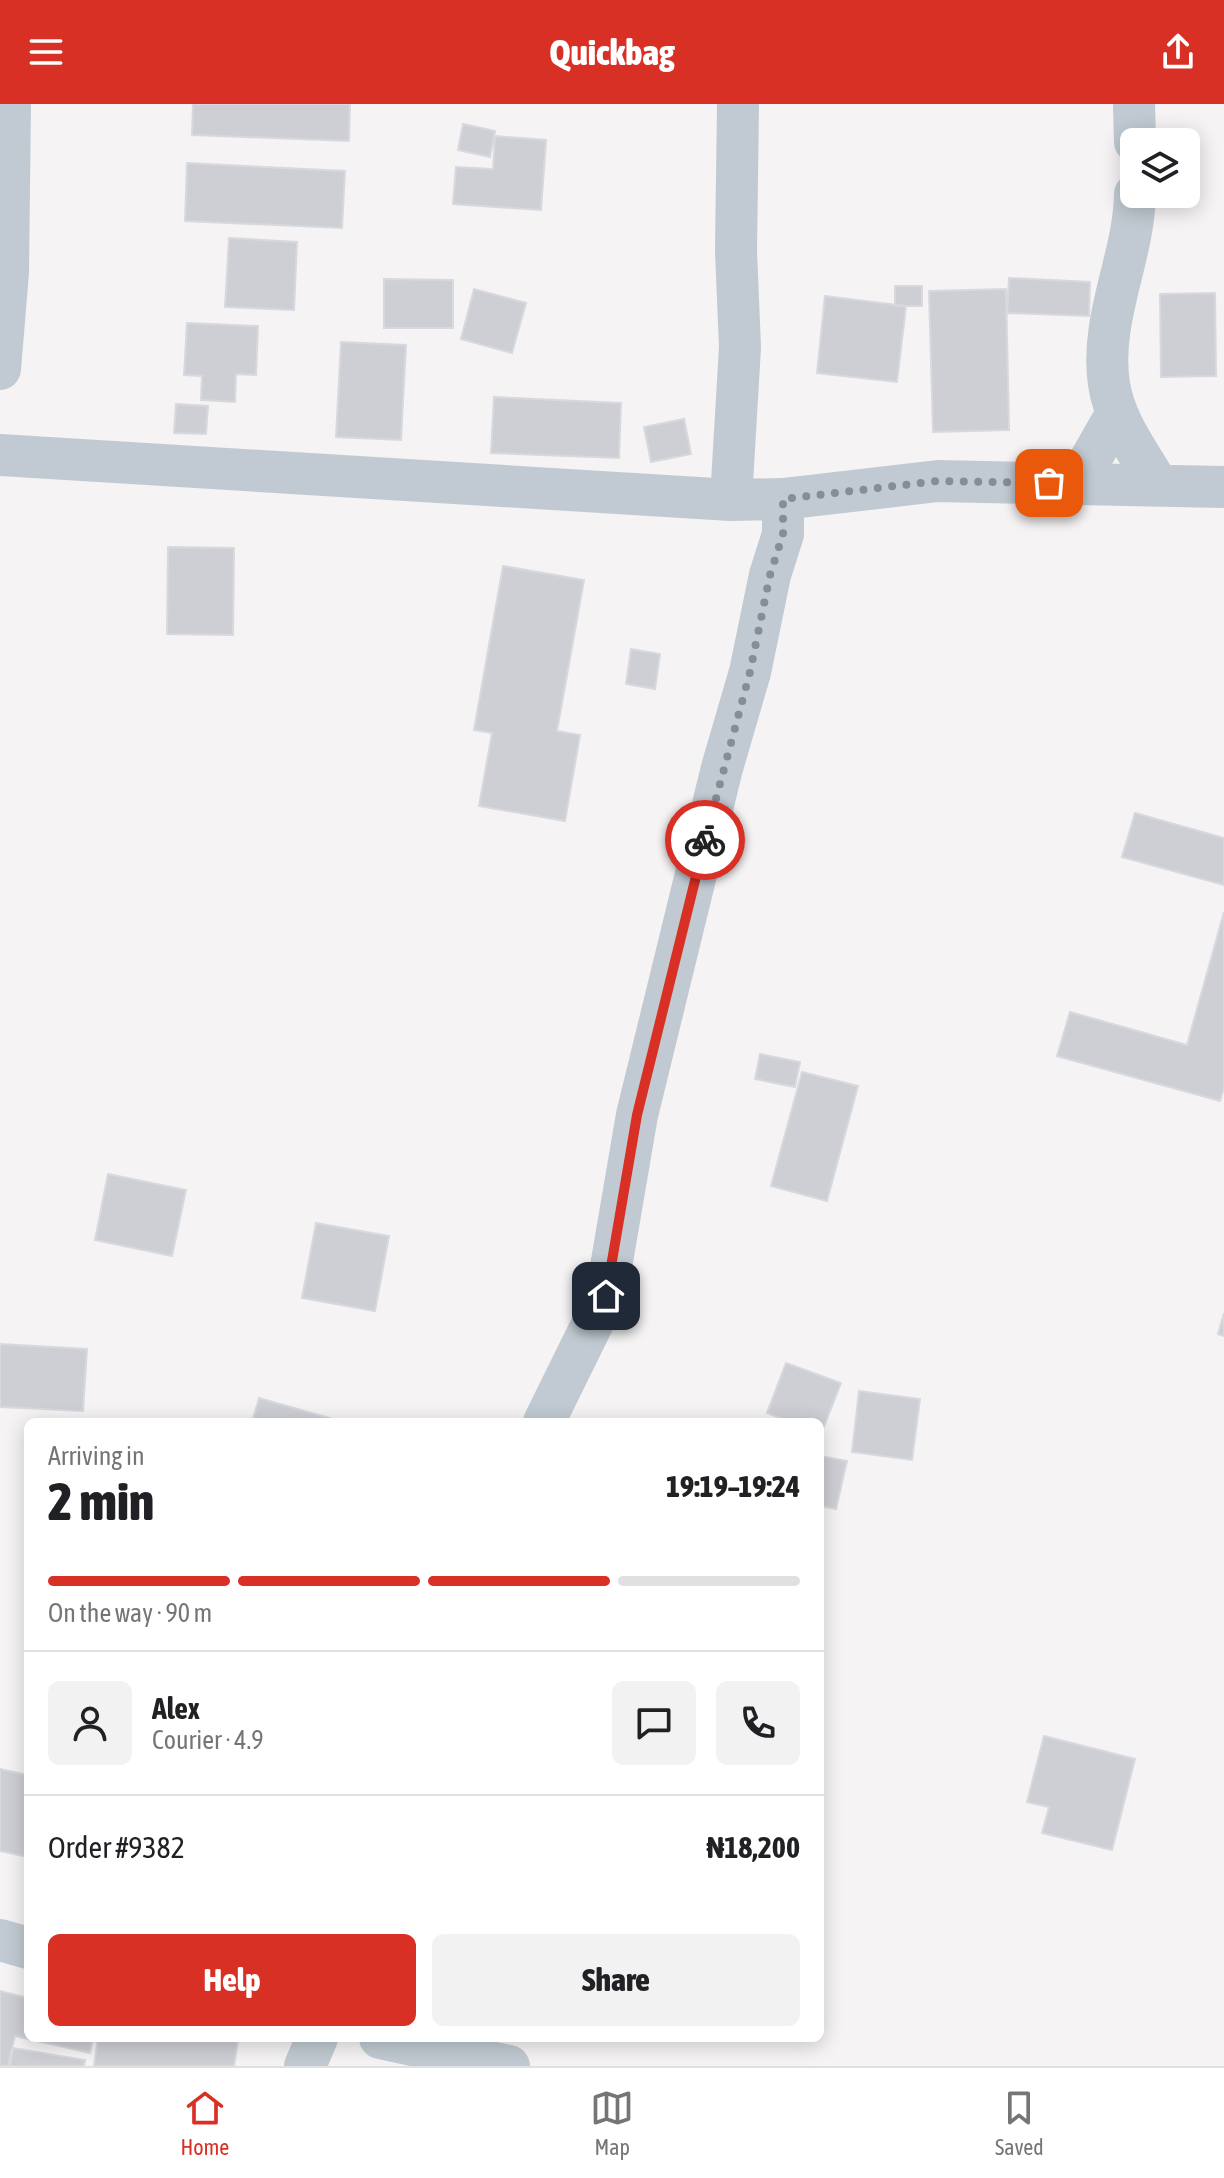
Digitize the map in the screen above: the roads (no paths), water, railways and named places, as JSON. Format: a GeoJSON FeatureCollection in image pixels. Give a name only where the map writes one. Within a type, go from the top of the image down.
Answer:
{"type":"FeatureCollection","features":[{"type":"Feature","properties":{"kind":"street"},"geometry":{"type":"LineString","coordinates":[[0,369],[8,272],[10,104]]}},
{"type":"Feature","properties":{"kind":"street"},"geometry":{"type":"LineString","coordinates":[[731,500],[740,347],[736,251],[738,104]]}},
{"type":"Feature","properties":{"kind":"street"},"geometry":{"type":"LineString","coordinates":[[1134,104],[1135,128]]}},
{"type":"Feature","properties":{"kind":"street"},"geometry":{"type":"LineString","coordinates":[[1134,208],[1107,357],[1109,384],[1117,413],[1157,484]]}},
{"type":"Feature","properties":{"kind":"street"},"geometry":{"type":"LineString","coordinates":[[1077,483],[1117,413]]}},
{"type":"Feature","properties":{"kind":"street"},"geometry":{"type":"LineString","coordinates":[[0,455],[731,500],[783,499],[938,481],[1224,487]]}},
{"type":"Feature","properties":{"kind":"street"},"geometry":{"type":"LineString","coordinates":[[546,1418],[606,1296],[637,1115],[722,768],[750,672],[770,575],[783,534],[783,499]]}},
{"type":"Feature","properties":{"kind":"street"},"geometry":{"type":"LineString","coordinates":[[0,1940],[24,1947]]}},
{"type":"Feature","properties":{"kind":"street"},"geometry":{"type":"LineString","coordinates":[[305,2066],[315,2042]]}},
{"type":"Feature","properties":{"kind":"street"},"geometry":{"type":"LineString","coordinates":[[398,2042],[509,2066]]}}]}
